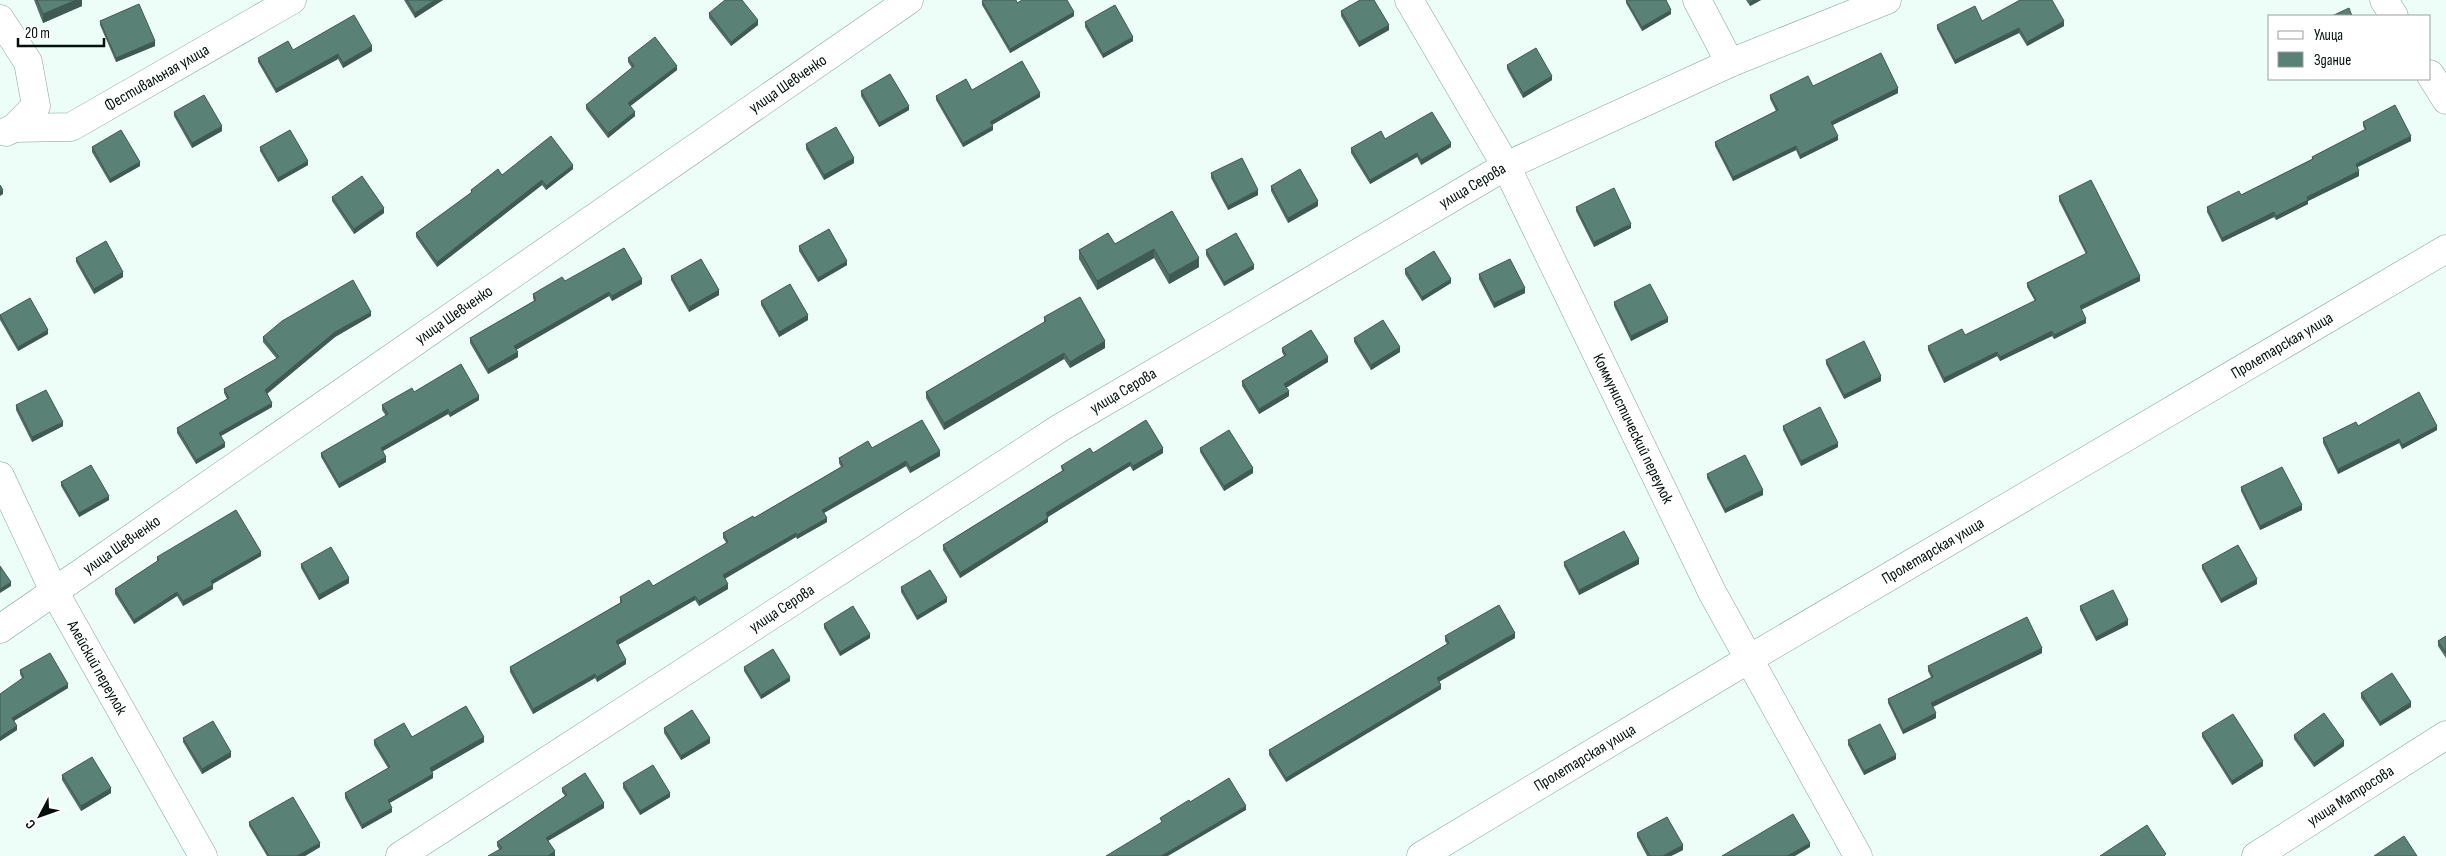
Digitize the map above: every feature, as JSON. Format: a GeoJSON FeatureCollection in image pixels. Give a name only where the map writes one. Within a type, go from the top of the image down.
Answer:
{"type":"FeatureCollection","features":[{"type":"Feature","properties":{"kind":"street","name":"Фестивальная улица"},"geometry":{"type":"LineString","coordinates":[[7,131],[71,127],[292,0]]}},
{"type":"Feature","properties":{"kind":"street","name":"улица Шевченко"},"geometry":{"type":"LineString","coordinates":[[0,629],[909,0]]}},
{"type":"Feature","properties":{"kind":"street","name":"Коммунистический переулок"},"geometry":{"type":"LineString","coordinates":[[1409,0],[1506,166],[1712,592],[1858,856]]}},
{"type":"Feature","properties":{"kind":"street"},"geometry":{"type":"LineString","coordinates":[[1697,0],[1730,63]]}},
{"type":"Feature","properties":{"kind":"street","name":"улица Серова"},"geometry":{"type":"LineString","coordinates":[[400,856],[1060,428],[1506,166],[1730,63],[1887,0]]}},
{"type":"Feature","properties":{"kind":"street"},"geometry":{"type":"LineString","coordinates":[[2384,0],[2393,15]]}},
{"type":"Feature","properties":{"kind":"street"},"geometry":{"type":"LineString","coordinates":[[0,19],[28,62],[36,106],[7,131]]}},
{"type":"Feature","properties":{"kind":"street"},"geometry":{"type":"LineString","coordinates":[[2431,76],[2446,100]]}},
{"type":"Feature","properties":{"kind":"street","name":"Пролетарская улица"},"geometry":{"type":"LineString","coordinates":[[1421,856],[1749,659],[2446,248]]}},
{"type":"Feature","properties":{"kind":"street","name":"Алейский переулок"},"geometry":{"type":"LineString","coordinates":[[0,476],[54,591],[203,856]]}},
{"type":"Feature","properties":{"kind":"street","name":"улица Матросова"},"geometry":{"type":"LineString","coordinates":[[2256,856],[2446,735]]}},
{"type":"Feature","properties":{"kind":"building"},"geometry":{"type":"Polygon","coordinates":[[[37,0],[76,0],[43,14],[37,0]]]}},
{"type":"Feature","properties":{"kind":"building"},"geometry":{"type":"Polygon","coordinates":[[[407,0],[435,0],[415,13],[407,0]]]}},
{"type":"Feature","properties":{"kind":"building"},"geometry":{"type":"Polygon","coordinates":[[[725,0],[742,0],[758,20],[731,42],[709,13],[725,0]]]}},
{"type":"Feature","properties":{"kind":"building"},"geometry":{"type":"Polygon","coordinates":[[[1016,0],[1017,3],[1022,0],[1067,0],[1074,12],[1010,49],[982,1],[1016,0]]]}},
{"type":"Feature","properties":{"kind":"building"},"geometry":{"type":"Polygon","coordinates":[[[1360,0],[1374,0],[1389,25],[1359,42],[1341,11],[1360,0]]]}},
{"type":"Feature","properties":{"kind":"building"},"geometry":{"type":"Polygon","coordinates":[[[1626,0],[1666,0],[1671,10],[1642,27],[1626,0]]]}},
{"type":"Feature","properties":{"kind":"building"},"geometry":{"type":"Polygon","coordinates":[[[2020,0],[2052,0],[2064,21],[2027,42],[2019,28],[1955,60],[1937,25],[1975,6],[1982,21],[2020,0]]]}},
{"type":"Feature","properties":{"kind":"building"},"geometry":{"type":"Polygon","coordinates":[[[139,4],[155,41],[116,58],[100,21],[139,4]]]}},
{"type":"Feature","properties":{"kind":"building"},"geometry":{"type":"Polygon","coordinates":[[[1115,5],[1133,37],[1103,54],[1085,22],[1115,5]]]}},
{"type":"Feature","properties":{"kind":"building"},"geometry":{"type":"Polygon","coordinates":[[[2349,8],[2352,15],[2334,15],[2349,8]]]}},
{"type":"Feature","properties":{"kind":"building"},"geometry":{"type":"Polygon","coordinates":[[[354,15],[372,46],[343,63],[338,54],[276,89],[258,58],[288,41],[293,50],[354,15]]]}},
{"type":"Feature","properties":{"kind":"building"},"geometry":{"type":"Polygon","coordinates":[[[655,37],[677,66],[628,103],[635,112],[608,133],[586,105],[634,66],[628,58],[655,37]]]}},
{"type":"Feature","properties":{"kind":"building"},"geometry":{"type":"Polygon","coordinates":[[[1536,48],[1552,76],[1523,93],[1507,65],[1536,48]]]}},
{"type":"Feature","properties":{"kind":"building"},"geometry":{"type":"Polygon","coordinates":[[[1881,53],[1898,88],[1831,122],[1838,136],[1800,155],[1796,146],[1733,177],[1715,142],[1778,110],[1770,95],[1808,76],[1813,86],[1881,53]]]}},
{"type":"Feature","properties":{"kind":"building"},"geometry":{"type":"Polygon","coordinates":[[[1022,61],[1040,93],[990,122],[993,126],[963,143],[936,96],[966,79],[972,90],[1022,61]]]}},
{"type":"Feature","properties":{"kind":"building"},"geometry":{"type":"Polygon","coordinates":[[[890,74],[909,106],[879,123],[861,91],[890,74]]]}},
{"type":"Feature","properties":{"kind":"building"},"geometry":{"type":"Polygon","coordinates":[[[204,95],[222,126],[192,143],[174,112],[204,95]]]}},
{"type":"Feature","properties":{"kind":"building"},"geometry":{"type":"Polygon","coordinates":[[[2395,105],[2411,136],[2356,164],[2359,171],[2307,197],[2308,200],[2276,216],[2274,212],[2222,238],[2207,207],[2239,191],[2241,195],[2313,159],[2312,157],[2366,129],[2363,122],[2395,105]]]}},
{"type":"Feature","properties":{"kind":"building"},"geometry":{"type":"Polygon","coordinates":[[[1432,112],[1451,143],[1421,160],[1417,153],[1370,180],[1351,148],[1381,131],[1385,139],[1432,112]]]}},
{"type":"Feature","properties":{"kind":"building"},"geometry":{"type":"Polygon","coordinates":[[[836,127],[854,158],[824,175],[806,144],[836,127]]]}},
{"type":"Feature","properties":{"kind":"building"},"geometry":{"type":"Polygon","coordinates":[[[121,130],[140,162],[110,179],[92,147],[121,130]]]}},
{"type":"Feature","properties":{"kind":"building"},"geometry":{"type":"Polygon","coordinates":[[[290,130],[308,161],[278,178],[260,147],[290,130]]]}},
{"type":"Feature","properties":{"kind":"building"},"geometry":{"type":"Polygon","coordinates":[[[551,136],[573,165],[546,186],[542,180],[437,262],[416,233],[472,192],[471,190],[498,169],[502,175],[551,136]]]}},
{"type":"Feature","properties":{"kind":"building"},"geometry":{"type":"Polygon","coordinates":[[[1242,158],[1258,190],[1228,206],[1211,173],[1242,158]]]}},
{"type":"Feature","properties":{"kind":"building"},"geometry":{"type":"Polygon","coordinates":[[[1300,169],[1318,201],[1288,218],[1271,186],[1300,169]]]}},
{"type":"Feature","properties":{"kind":"building"},"geometry":{"type":"Polygon","coordinates":[[[362,176],[384,208],[354,229],[332,197],[362,176]]]}},
{"type":"Feature","properties":{"kind":"building"},"geometry":{"type":"Polygon","coordinates":[[[2091,180],[2140,276],[2080,306],[2086,319],[2054,335],[2052,331],[2000,357],[1997,352],[1944,378],[1928,346],[1962,329],[1965,335],[2036,300],[2027,283],[2087,253],[2059,196],[2091,180]]]}},
{"type":"Feature","properties":{"kind":"building"},"geometry":{"type":"Polygon","coordinates":[[[1614,188],[1631,224],[1594,242],[1576,207],[1614,188]]]}},
{"type":"Feature","properties":{"kind":"building"},"geometry":{"type":"Polygon","coordinates":[[[1172,211],[1199,258],[1169,275],[1154,249],[1097,281],[1079,250],[1108,233],[1115,244],[1172,211]]]}},
{"type":"Feature","properties":{"kind":"building"},"geometry":{"type":"Polygon","coordinates":[[[829,229],[847,261],[818,278],[799,246],[829,229]]]}},
{"type":"Feature","properties":{"kind":"building"},"geometry":{"type":"Polygon","coordinates":[[[1236,233],[1254,265],[1224,282],[1206,250],[1236,233]]]}},
{"type":"Feature","properties":{"kind":"building"},"geometry":{"type":"Polygon","coordinates":[[[106,241],[123,272],[94,289],[76,258],[106,241]]]}},
{"type":"Feature","properties":{"kind":"building"},"geometry":{"type":"Polygon","coordinates":[[[624,248],[642,279],[612,296],[609,292],[514,346],[518,352],[488,369],[470,338],[536,300],[533,294],[562,277],[565,281],[624,248]]]}},
{"type":"Feature","properties":{"kind":"building"},"geometry":{"type":"Polygon","coordinates":[[[1434,251],[1451,279],[1422,297],[1405,269],[1434,251]]]}},
{"type":"Feature","properties":{"kind":"building"},"geometry":{"type":"Polygon","coordinates":[[[701,259],[719,290],[689,307],[671,276],[701,259]]]}},
{"type":"Feature","properties":{"kind":"building"},"geometry":{"type":"Polygon","coordinates":[[[1510,259],[1525,288],[1494,303],[1479,274],[1510,259]]]}},
{"type":"Feature","properties":{"kind":"building"},"geometry":{"type":"Polygon","coordinates":[[[353,280],[371,312],[335,332],[265,390],[272,403],[219,433],[225,443],[196,460],[177,428],[229,398],[224,389],[279,357],[263,337],[282,321],[353,280]]]}},
{"type":"Feature","properties":{"kind":"building"},"geometry":{"type":"Polygon","coordinates":[[[790,284],[808,315],[779,332],[761,301],[790,284]]]}},
{"type":"Feature","properties":{"kind":"building"},"geometry":{"type":"Polygon","coordinates":[[[1650,284],[1668,318],[1631,336],[1614,302],[1650,284]]]}},
{"type":"Feature","properties":{"kind":"building"},"geometry":{"type":"Polygon","coordinates":[[[1080,297],[1105,341],[1070,362],[1064,353],[944,423],[926,392],[1046,321],[1044,317],[1080,297]]]}},
{"type":"Feature","properties":{"kind":"building"},"geometry":{"type":"Polygon","coordinates":[[[30,298],[48,330],[18,347],[0,315],[30,298]]]}},
{"type":"Feature","properties":{"kind":"building"},"geometry":{"type":"Polygon","coordinates":[[[1383,320],[1400,347],[1371,365],[1354,338],[1383,320]]]}},
{"type":"Feature","properties":{"kind":"building"},"geometry":{"type":"Polygon","coordinates":[[[1311,330],[1328,357],[1284,384],[1289,391],[1259,409],[1242,381],[1286,355],[1282,348],[1311,330]]]}},
{"type":"Feature","properties":{"kind":"building"},"geometry":{"type":"Polygon","coordinates":[[[1864,341],[1881,376],[1844,395],[1826,360],[1864,341]]]}},
{"type":"Feature","properties":{"kind":"building"},"geometry":{"type":"Polygon","coordinates":[[[461,364],[479,396],[450,413],[448,409],[381,448],[386,457],[339,484],[321,453],[388,414],[382,405],[412,388],[414,392],[461,364]]]}},
{"type":"Feature","properties":{"kind":"building"},"geometry":{"type":"Polygon","coordinates":[[[46,390],[63,422],[32,437],[16,405],[46,390]]]}},
{"type":"Feature","properties":{"kind":"building"},"geometry":{"type":"Polygon","coordinates":[[[2419,392],[2437,426],[2402,445],[2399,439],[2338,469],[2323,438],[2356,422],[2358,426],[2419,392]]]}},
{"type":"Feature","properties":{"kind":"building"},"geometry":{"type":"Polygon","coordinates":[[[1820,407],[1838,443],[1801,461],[1783,426],[1820,407]]]}},
{"type":"Feature","properties":{"kind":"building"},"geometry":{"type":"Polygon","coordinates":[[[922,420],[940,451],[910,468],[906,461],[822,510],[827,518],[797,535],[796,533],[723,575],[728,584],[699,601],[695,596],[616,641],[626,660],[597,677],[595,674],[533,709],[510,667],[622,602],[620,597],[649,580],[653,586],[728,542],[723,533],[753,516],[754,518],[843,466],[839,458],[868,441],[872,448],[922,420]]]}},
{"type":"Feature","properties":{"kind":"building"},"geometry":{"type":"Polygon","coordinates":[[[1146,420],[1163,448],[1133,466],[1130,462],[1046,513],[1048,518],[960,573],[943,545],[1064,470],[1061,466],[1090,448],[1093,453],[1146,420]]]}},
{"type":"Feature","properties":{"kind":"building"},"geometry":{"type":"Polygon","coordinates":[[[1229,430],[1253,468],[1224,486],[1200,448],[1229,430]]]}},
{"type":"Feature","properties":{"kind":"building"},"geometry":{"type":"Polygon","coordinates":[[[1745,455],[1763,490],[1725,509],[1707,474],[1745,455]]]}},
{"type":"Feature","properties":{"kind":"building"},"geometry":{"type":"Polygon","coordinates":[[[91,465],[109,496],[79,513],[61,482],[91,465]]]}},
{"type":"Feature","properties":{"kind":"building"},"geometry":{"type":"Polygon","coordinates":[[[2282,467],[2302,505],[2260,526],[2241,487],[2282,467]]]}},
{"type":"Feature","properties":{"kind":"building"},"geometry":{"type":"Polygon","coordinates":[[[236,510],[261,552],[211,581],[213,585],[183,601],[177,592],[134,620],[115,589],[159,560],[157,557],[236,510]]]}},
{"type":"Feature","properties":{"kind":"building"},"geometry":{"type":"Polygon","coordinates":[[[1624,531],[1639,559],[1579,590],[1564,562],[1624,531]]]}},
{"type":"Feature","properties":{"kind":"building"},"geometry":{"type":"Polygon","coordinates":[[[2238,545],[2257,579],[2221,599],[2202,565],[2238,545]]]}},
{"type":"Feature","properties":{"kind":"building"},"geometry":{"type":"Polygon","coordinates":[[[331,547],[349,578],[319,595],[301,564],[331,547]]]}},
{"type":"Feature","properties":{"kind":"building"},"geometry":{"type":"Polygon","coordinates":[[[0,566],[11,582],[0,589],[0,566]]]}},
{"type":"Feature","properties":{"kind":"building"},"geometry":{"type":"Polygon","coordinates":[[[930,570],[947,598],[917,616],[901,587],[930,570]]]}},
{"type":"Feature","properties":{"kind":"building"},"geometry":{"type":"Polygon","coordinates":[[[2113,590],[2128,620],[2096,637],[2080,606],[2113,590]]]}},
{"type":"Feature","properties":{"kind":"building"},"geometry":{"type":"Polygon","coordinates":[[[1499,605],[1515,633],[1437,678],[1441,685],[1286,778],[1269,750],[1449,643],[1445,636],[1499,605]]]}},
{"type":"Feature","properties":{"kind":"building"},"geometry":{"type":"Polygon","coordinates":[[[853,606],[870,634],[840,652],[824,624],[853,606]]]}},
{"type":"Feature","properties":{"kind":"building"},"geometry":{"type":"Polygon","coordinates":[[[2027,617],[2042,648],[1931,703],[1936,713],[1903,730],[1888,699],[1933,677],[1928,666],[2027,617]]]}},
{"type":"Feature","properties":{"kind":"building"},"geometry":{"type":"Polygon","coordinates":[[[2446,636],[2446,653],[2438,641],[2446,636]]]}},
{"type":"Feature","properties":{"kind":"building"},"geometry":{"type":"Polygon","coordinates":[[[773,649],[790,677],[761,695],[744,667],[773,649]]]}},
{"type":"Feature","properties":{"kind":"building"},"geometry":{"type":"Polygon","coordinates":[[[50,653],[68,684],[12,718],[17,726],[0,737],[0,694],[24,677],[20,670],[50,653]]]}},
{"type":"Feature","properties":{"kind":"building"},"geometry":{"type":"Polygon","coordinates":[[[2392,673],[2411,702],[2380,722],[2361,693],[2392,673]]]}},
{"type":"Feature","properties":{"kind":"building"},"geometry":{"type":"Polygon","coordinates":[[[466,706],[484,737],[430,768],[433,774],[388,800],[392,808],[362,825],[345,793],[390,767],[374,740],[404,723],[412,737],[466,706]]]}},
{"type":"Feature","properties":{"kind":"building"},"geometry":{"type":"Polygon","coordinates":[[[692,710],[710,738],[681,756],[664,728],[692,710]]]}},
{"type":"Feature","properties":{"kind":"building"},"geometry":{"type":"Polygon","coordinates":[[[2324,713],[2344,741],[2314,763],[2294,735],[2324,713]]]}},
{"type":"Feature","properties":{"kind":"building"},"geometry":{"type":"Polygon","coordinates":[[[2233,714],[2263,761],[2232,781],[2202,733],[2233,714]]]}},
{"type":"Feature","properties":{"kind":"building"},"geometry":{"type":"Polygon","coordinates":[[[213,721],[231,752],[202,769],[183,738],[213,721]]]}},
{"type":"Feature","properties":{"kind":"building"},"geometry":{"type":"Polygon","coordinates":[[[1880,724],[1896,755],[1864,771],[1848,740],[1880,724]]]}},
{"type":"Feature","properties":{"kind":"building"},"geometry":{"type":"Polygon","coordinates":[[[92,757],[111,788],[81,806],[62,775],[92,757]]]}},
{"type":"Feature","properties":{"kind":"building"},"geometry":{"type":"Polygon","coordinates":[[[653,765],[670,793],[640,811],[623,783],[653,765]]]}},
{"type":"Feature","properties":{"kind":"building"},"geometry":{"type":"Polygon","coordinates":[[[585,773],[604,803],[546,838],[555,851],[548,856],[488,856],[502,848],[497,842],[567,795],[562,788],[585,773]]]}},
{"type":"Feature","properties":{"kind":"building"},"geometry":{"type":"Polygon","coordinates":[[[1229,778],[1246,806],[1161,856],[1106,856],[1162,822],[1160,818],[1229,778]]]}},
{"type":"Feature","properties":{"kind":"building"},"geometry":{"type":"Polygon","coordinates":[[[293,797],[320,843],[297,856],[269,856],[249,822],[293,797]]]}},
{"type":"Feature","properties":{"kind":"building"},"geometry":{"type":"Polygon","coordinates":[[[1793,814],[1810,843],[1787,856],[1722,856],[1793,814]]]}},
{"type":"Feature","properties":{"kind":"building"},"geometry":{"type":"Polygon","coordinates":[[[1667,817],[1683,845],[1663,856],[1650,856],[1637,833],[1667,817]]]}},
{"type":"Feature","properties":{"kind":"building"},"geometry":{"type":"Polygon","coordinates":[[[2147,825],[2166,854],[2164,856],[2100,856],[2147,825]]]}},
{"type":"Feature","properties":{"kind":"building"},"geometry":{"type":"Polygon","coordinates":[[[2404,836],[2417,856],[2374,856],[2404,836]]]}}]}
